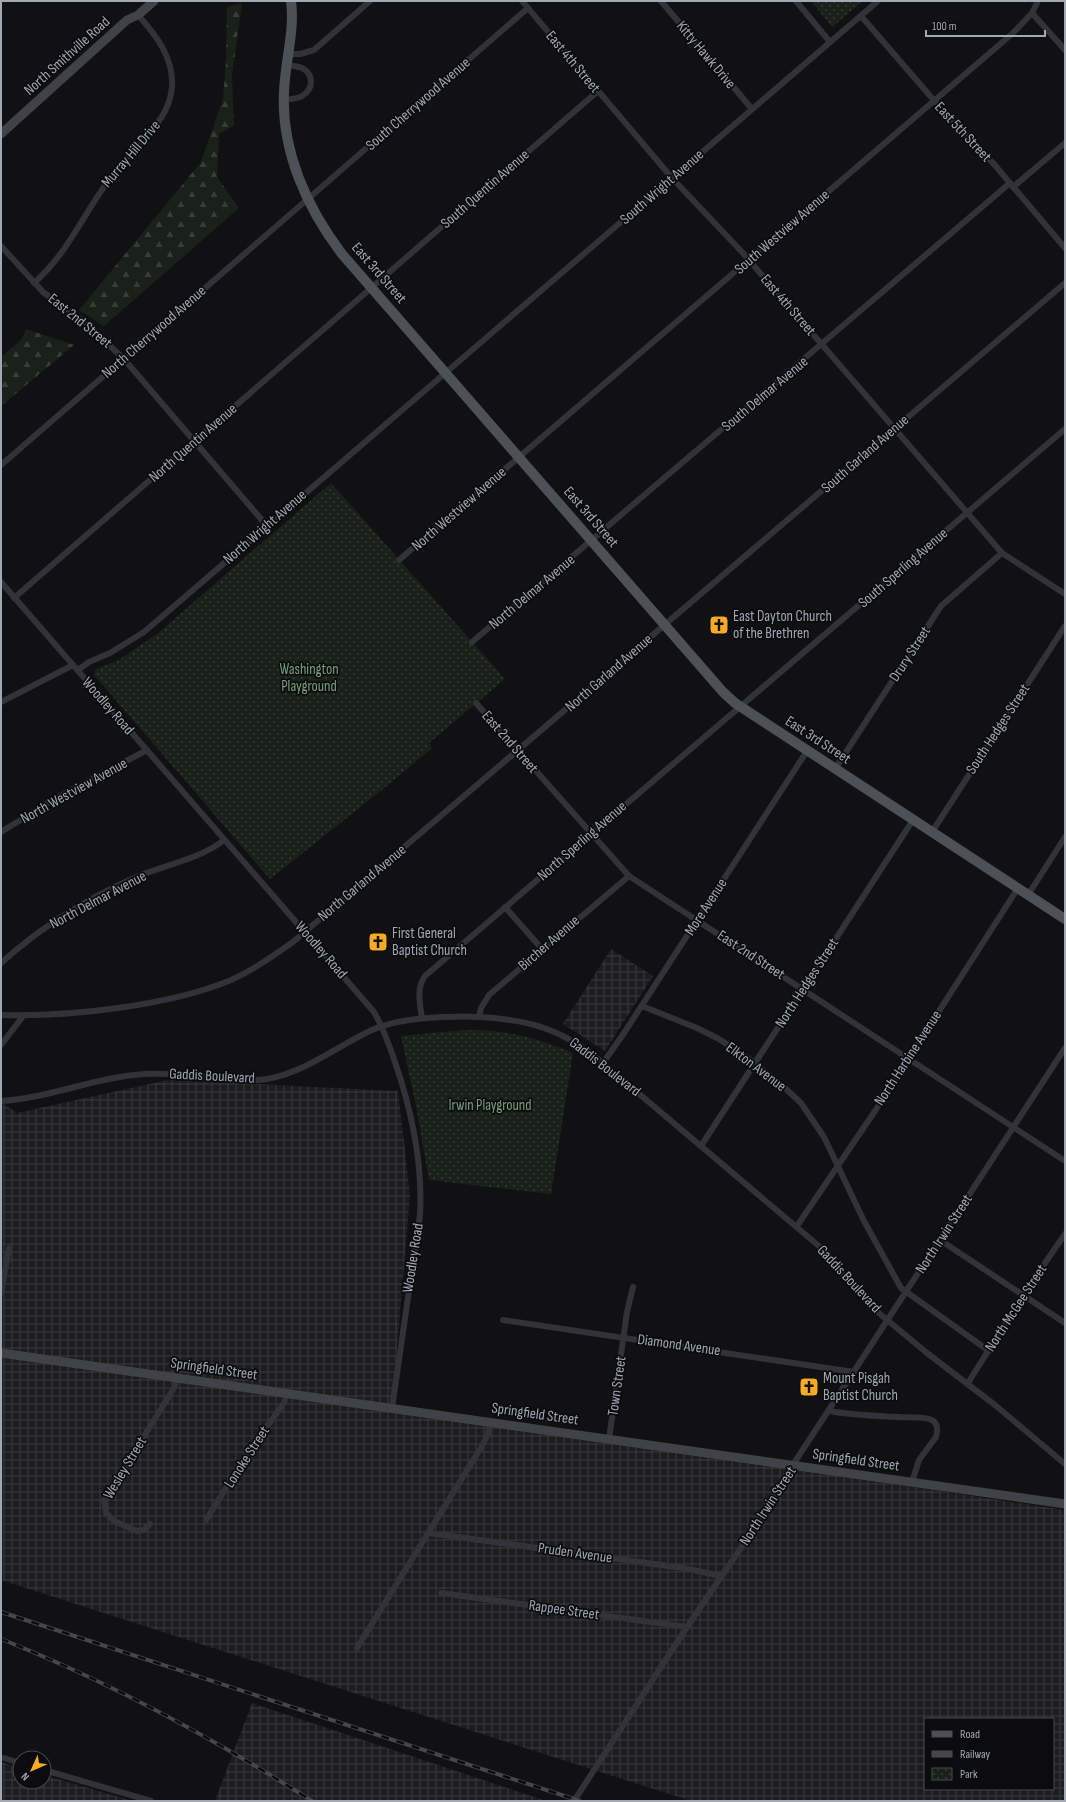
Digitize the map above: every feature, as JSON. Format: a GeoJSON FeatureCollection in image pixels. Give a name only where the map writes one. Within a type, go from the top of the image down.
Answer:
{"type":"FeatureCollection","features":[{"type":"Feature","properties":{"kind":"main road","name":"North Smithville Road"},"geometry":{"type":"LineString","coordinates":[[1,134],[127,20],[138,15],[154,1]]}},
{"type":"Feature","properties":{"kind":"main road","name":"East 3rd Street"},"geometry":{"type":"LineString","coordinates":[[291,1],[292,25],[286,64],[284,100],[288,138],[293,161],[308,200],[327,235],[723,692],[740,706],[807,751],[1065,919]]}},
{"type":"Feature","properties":{"kind":"main road","name":"Springfield Street"},"geometry":{"type":"LineString","coordinates":[[1,1353],[1065,1504]]}},
{"type":"Feature","properties":{"kind":"street"},"geometry":{"type":"LineString","coordinates":[[288,54],[300,54],[314,50],[370,1]]}},
{"type":"Feature","properties":{"kind":"street","name":"East 4th Street"},"geometry":{"type":"LineString","coordinates":[[522,1],[672,178],[750,261],[1002,553],[1065,594]]}},
{"type":"Feature","properties":{"kind":"street","name":"Kitty Hawk Drive"},"geometry":{"type":"LineString","coordinates":[[661,1],[752,109]]}},
{"type":"Feature","properties":{"kind":"street"},"geometry":{"type":"LineString","coordinates":[[796,1],[830,42]]}},
{"type":"Feature","properties":{"kind":"street","name":"South Wright Avenue"},"geometry":{"type":"LineString","coordinates":[[445,373],[878,1]]}},
{"type":"Feature","properties":{"kind":"street","name":"South Westview Avenue"},"geometry":{"type":"LineString","coordinates":[[518,457],[750,261],[1013,33],[1032,13],[1038,1]]}},
{"type":"Feature","properties":{"kind":"street","name":"South Cherrywood Avenue"},"geometry":{"type":"LineString","coordinates":[[308,200],[528,8]]}},
{"type":"Feature","properties":{"kind":"street"},"geometry":{"type":"LineString","coordinates":[[1032,13],[1065,50]]}},
{"type":"Feature","properties":{"kind":"street","name":"Murray Hill Drive"},"geometry":{"type":"LineString","coordinates":[[34,283],[65,250],[93,202],[113,173],[157,124],[167,108],[172,86],[170,66],[161,43],[138,15]]}},
{"type":"Feature","properties":{"kind":"street","name":"East 5th Street"},"geometry":{"type":"LineString","coordinates":[[861,16],[934,101],[1012,185],[1065,248]]}},
{"type":"Feature","properties":{"kind":"street"},"geometry":{"type":"LineString","coordinates":[[284,100],[302,96],[310,87],[311,82],[308,72],[301,68],[286,64]]}},
{"type":"Feature","properties":{"kind":"street","name":"South Quentin Avenue"},"geometry":{"type":"LineString","coordinates":[[372,288],[598,91]]}},
{"type":"Feature","properties":{"kind":"street","name":"South Delmar Avenue"},"geometry":{"type":"LineString","coordinates":[[592,541],[1012,185],[1065,143]]}},
{"type":"Feature","properties":{"kind":"street","name":"North Cherrywood Avenue"},"geometry":{"type":"LineString","coordinates":[[1,465],[308,200]]}},
{"type":"Feature","properties":{"kind":"street","name":"East 2nd Street"},"geometry":{"type":"LineString","coordinates":[[1,246],[34,283],[83,321],[124,358],[267,526]]}},
{"type":"Feature","properties":{"kind":"street","name":"South Garland Avenue"},"geometry":{"type":"LineString","coordinates":[[665,625],[1065,283]]}},
{"type":"Feature","properties":{"kind":"street","name":"North Quentin Avenue"},"geometry":{"type":"LineString","coordinates":[[14,598],[372,288]]}},
{"type":"Feature","properties":{"kind":"street","name":"North Wright Avenue"},"geometry":{"type":"LineString","coordinates":[[78,670],[89,662],[122,646],[144,632],[445,373]]}},
{"type":"Feature","properties":{"kind":"street","name":"South Sperling Avenue"},"geometry":{"type":"LineString","coordinates":[[740,706],[1065,429]]}},
{"type":"Feature","properties":{"kind":"street","name":"North Westview Avenue"},"geometry":{"type":"LineString","coordinates":[[399,560],[518,457]]}},
{"type":"Feature","properties":{"kind":"street","name":"North Delmar Avenue"},"geometry":{"type":"LineString","coordinates":[[472,642],[592,541]]}},
{"type":"Feature","properties":{"kind":"street","name":"Drury Street"},"geometry":{"type":"LineString","coordinates":[[835,769],[941,606],[1002,553]]}},
{"type":"Feature","properties":{"kind":"street","name":"Woodley Road"},"geometry":{"type":"LineString","coordinates":[[1,582],[374,1012],[382,1026],[406,1094],[416,1148],[421,1188],[420,1215],[392,1408]]}},
{"type":"Feature","properties":{"kind":"street","name":"North Garland Avenue"},"geometry":{"type":"LineString","coordinates":[[1,1015],[24,1015],[116,1007],[183,995],[211,987],[262,964],[305,932],[665,625]]}},
{"type":"Feature","properties":{"kind":"street","name":"South Hedges Street"},"geometry":{"type":"LineString","coordinates":[[932,832],[1065,626]]}},
{"type":"Feature","properties":{"kind":"street"},"geometry":{"type":"LineString","coordinates":[[1,702],[73,665]]}},
{"type":"Feature","properties":{"kind":"street","name":"East 2nd Street"},"geometry":{"type":"LineString","coordinates":[[476,703],[629,876],[1065,1161]]}},
{"type":"Feature","properties":{"kind":"street","name":"North Sperling Avenue"},"geometry":{"type":"LineString","coordinates":[[422,1018],[419,998],[420,981],[424,976],[740,706]]}},
{"type":"Feature","properties":{"kind":"street","name":"North Westview Avenue"},"geometry":{"type":"LineString","coordinates":[[1,832],[52,800],[147,750]]}},
{"type":"Feature","properties":{"kind":"street","name":"More Avenue"},"geometry":{"type":"LineString","coordinates":[[603,1063],[642,1006],[807,751]]}},
{"type":"Feature","properties":{"kind":"street","name":"North Hedges Street"},"geometry":{"type":"LineString","coordinates":[[702,1146],[913,820]]}},
{"type":"Feature","properties":{"kind":"street"},"geometry":{"type":"LineString","coordinates":[[1028,895],[1065,837]]}},
{"type":"Feature","properties":{"kind":"street","name":"North Delmar Avenue"},"geometry":{"type":"LineString","coordinates":[[1,963],[43,929],[82,905],[135,877],[206,852],[224,840]]}},
{"type":"Feature","properties":{"kind":"street","name":"Bircher Avenue"},"geometry":{"type":"LineString","coordinates":[[479,1017],[481,1008],[489,995],[629,876]]}},
{"type":"Feature","properties":{"kind":"street","name":"North Harbine Avenue"},"geometry":{"type":"LineString","coordinates":[[797,1226],[838,1166],[1018,888]]}},
{"type":"Feature","properties":{"kind":"street"},"geometry":{"type":"LineString","coordinates":[[505,907],[542,949]]}},
{"type":"Feature","properties":{"kind":"street","name":"Elkton Avenue"},"geometry":{"type":"LineString","coordinates":[[642,1006],[713,1036],[755,1062],[771,1075],[801,1103],[824,1137],[838,1166]]}},
{"type":"Feature","properties":{"kind":"street"},"geometry":{"type":"LineString","coordinates":[[1,1045],[24,1015]]}},
{"type":"Feature","properties":{"kind":"street","name":"Gaddis Boulevard"},"geometry":{"type":"LineString","coordinates":[[1,1100],[23,1100],[94,1083],[144,1074],[243,1080],[268,1078],[296,1070],[382,1026],[422,1018],[479,1017],[528,1023],[543,1027],[575,1042],[603,1063],[826,1252],[855,1289],[888,1320],[927,1353],[968,1383],[1065,1464]]}},
{"type":"Feature","properties":{"kind":"street","name":"North Irwin Street"},"geometry":{"type":"LineString","coordinates":[[574,1801],[1065,1048]]}},
{"type":"Feature","properties":{"kind":"street"},"geometry":{"type":"LineString","coordinates":[[838,1166],[879,1250],[901,1288],[989,1351]]}},
{"type":"Feature","properties":{"kind":"street","name":"North McGee Street"},"geometry":{"type":"LineString","coordinates":[[968,1383],[1023,1296],[1065,1234]]}},
{"type":"Feature","properties":{"kind":"street"},"geometry":{"type":"LineString","coordinates":[[940,1240],[1065,1323]]}},
{"type":"Feature","properties":{"kind":"street"},"geometry":{"type":"LineString","coordinates":[[1,1293],[9,1248]]}},
{"type":"Feature","properties":{"kind":"street","name":"Town Street"},"geometry":{"type":"LineString","coordinates":[[609,1439],[633,1286]]}},
{"type":"Feature","properties":{"kind":"street","name":"Diamond Avenue"},"geometry":{"type":"LineString","coordinates":[[503,1320],[854,1372]]}},
{"type":"Feature","properties":{"kind":"street","name":"Wesley Street"},"geometry":{"type":"LineString","coordinates":[[150,1524],[144,1530],[137,1531],[114,1521],[106,1513],[104,1500],[166,1401],[174,1386],[176,1378]]}},
{"type":"Feature","properties":{"kind":"street","name":"Lonoke Street"},"geometry":{"type":"LineString","coordinates":[[206,1520],[250,1450],[284,1403],[286,1393]]}},
{"type":"Feature","properties":{"kind":"street"},"geometry":{"type":"LineString","coordinates":[[829,1411],[932,1420],[935,1423],[938,1432],[919,1460],[912,1482]]}},
{"type":"Feature","properties":{"kind":"street"},"geometry":{"type":"LineString","coordinates":[[357,1648],[482,1446],[488,1434],[490,1422]]}},
{"type":"Feature","properties":{"kind":"street","name":"Pruden Avenue"},"geometry":{"type":"LineString","coordinates":[[429,1533],[683,1568],[722,1576]]}},
{"type":"Feature","properties":{"kind":"street","name":"Rappee Street"},"geometry":{"type":"LineString","coordinates":[[441,1593],[687,1627]]}},
{"type":"Feature","properties":{"kind":"street"},"geometry":{"type":"LineString","coordinates":[[4,1758],[12,1760]]}},
{"type":"Feature","properties":{"kind":"street"},"geometry":{"type":"LineString","coordinates":[[52,1772],[151,1801]]}},
{"type":"Feature","properties":{"kind":"shaded area"},"geometry":{"type":"Polygon","coordinates":[[[611,949],[653,976],[605,1051],[563,1024],[611,949]]]}},
{"type":"Feature","properties":{"kind":"shaded area"},"geometry":{"type":"Polygon","coordinates":[[[168,1080],[398,1091],[410,1195],[392,1408],[1065,1510],[1065,1801],[691,1801],[1,1580],[1,1102],[17,1113],[168,1080]]]}},
{"type":"Feature","properties":{"kind":"shaded area"},"geometry":{"type":"Polygon","coordinates":[[[252,1703],[546,1801],[215,1801],[252,1703]]]}},
{"type":"Feature","properties":{"kind":"shaded area"},"geometry":{"type":"Polygon","coordinates":[[[1,1762],[12,1765],[12,1790],[52,1790],[52,1777],[133,1801],[1,1801],[1,1762]]]}},
{"type":"Feature","properties":{"kind":"green space"},"geometry":{"type":"Polygon","coordinates":[[[811,1],[863,1],[832,27],[811,1]]]}},
{"type":"Feature","properties":{"kind":"green space"},"geometry":{"type":"Polygon","coordinates":[[[242,3],[232,75],[234,126],[219,134],[217,177],[239,208],[104,326],[79,310],[201,162],[223,99],[226,61],[227,7],[242,3]]]}},
{"type":"Feature","properties":{"kind":"green space"},"geometry":{"type":"Polygon","coordinates":[[[26,329],[74,345],[1,406],[1,357],[22,339],[26,329]]]}},
{"type":"Feature","properties":{"kind":"green space","name":"Washington Playground"},"geometry":{"type":"Polygon","coordinates":[[[331,483],[505,679],[429,743],[432,748],[270,879],[94,675],[96,669],[119,660],[157,634],[331,483]]]}},
{"type":"Feature","properties":{"kind":"green space","name":"Irwin Playground"},"geometry":{"type":"Polygon","coordinates":[[[465,1030],[508,1033],[546,1043],[573,1053],[551,1194],[429,1180],[416,1106],[401,1036],[465,1030]]]}},
{"type":"Feature","properties":{"kind":"railway"},"geometry":{"type":"LineString","coordinates":[[1,1612],[580,1801]]}},
{"type":"Feature","properties":{"kind":"railway"},"geometry":{"type":"LineString","coordinates":[[1,1639],[82,1674],[160,1712],[237,1755],[312,1801]]}},
{"type":"Feature","properties":{"kind":"place","name":"East Dayton Church of the Brethren"},"geometry":{"type":"Point","coordinates":[719,625]}},
{"type":"Feature","properties":{"kind":"place","name":"First General Baptist Church"},"geometry":{"type":"Point","coordinates":[378,942]}},
{"type":"Feature","properties":{"kind":"place","name":"Mount Pisgah Baptist Church"},"geometry":{"type":"Point","coordinates":[809,1387]}}]}
